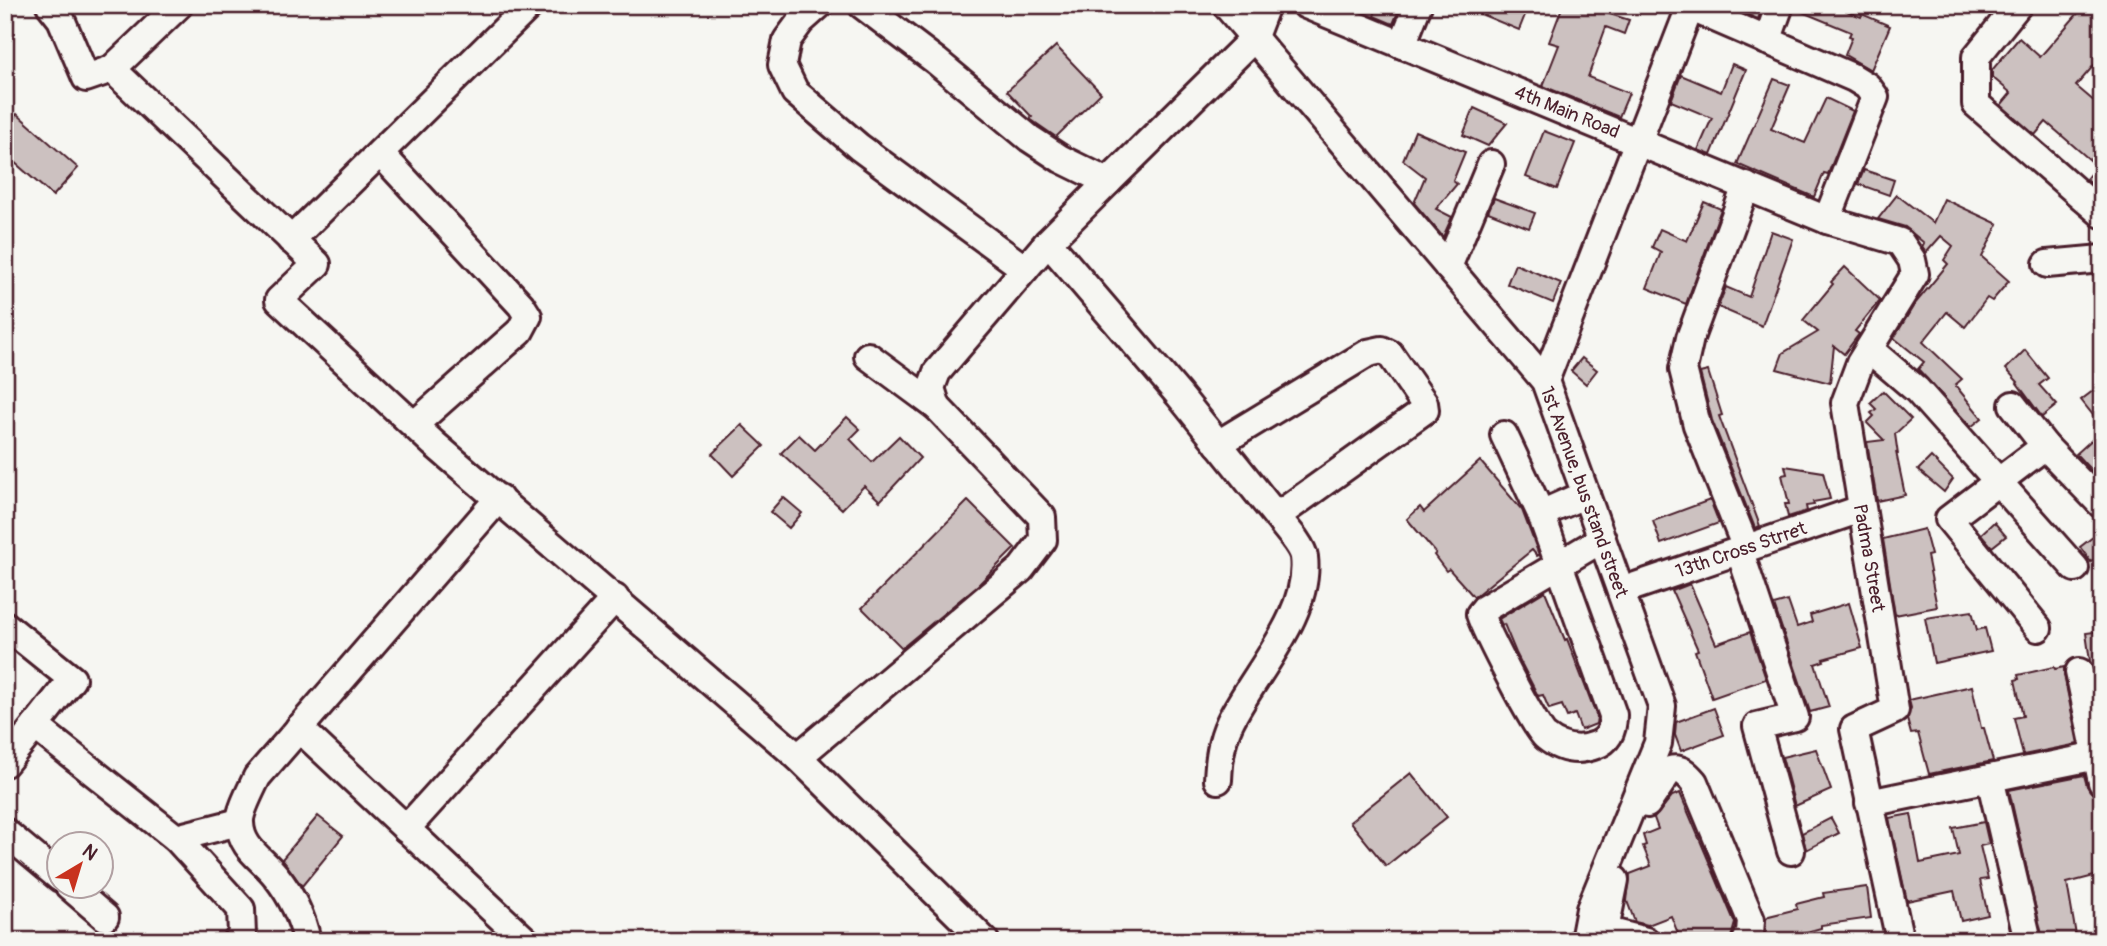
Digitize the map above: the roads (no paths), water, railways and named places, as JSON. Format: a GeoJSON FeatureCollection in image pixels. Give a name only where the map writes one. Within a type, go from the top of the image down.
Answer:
{"type":"FeatureCollection","features":[{"type":"Feature","properties":{"kind":"street"},"geometry":{"type":"LineString","coordinates":[[50,5],[61,19],[86,78],[112,69],[179,5]]}},
{"type":"Feature","properties":{"kind":"street"},"geometry":{"type":"LineString","coordinates":[[291,240],[530,5]]}},
{"type":"Feature","properties":{"kind":"street"},"geometry":{"type":"LineString","coordinates":[[819,5],[801,21],[787,40],[782,65],[795,92],[823,119],[859,147],[1025,269]]}},
{"type":"Feature","properties":{"kind":"street"},"geometry":{"type":"LineString","coordinates":[[862,5],[936,61],[1029,138],[1061,159],[1108,182]]}},
{"type":"Feature","properties":{"kind":"street","name":"1st Avenue, bus stand street"},"geometry":{"type":"LineString","coordinates":[[1226,5],[1545,381],[1662,706],[1658,743],[1642,801],[1590,909],[1592,932]]}},
{"type":"Feature","properties":{"kind":"street"},"geometry":{"type":"LineString","coordinates":[[937,407],[931,388],[937,372],[1048,242],[1253,38],[1266,5]]}},
{"type":"Feature","properties":{"kind":"street","name":"4th Main Road"},"geometry":{"type":"LineString","coordinates":[[1306,5],[1828,220]]}},
{"type":"Feature","properties":{"kind":"street"},"geometry":{"type":"LineString","coordinates":[[1402,45],[1418,5]]}},
{"type":"Feature","properties":{"kind":"street"},"geometry":{"type":"LineString","coordinates":[[1767,41],[1780,5]]}},
{"type":"Feature","properties":{"kind":"street"},"geometry":{"type":"LineString","coordinates":[[2018,5],[1976,57],[1976,104],[2102,214]]}},
{"type":"Feature","properties":{"kind":"street"},"geometry":{"type":"LineString","coordinates":[[1545,381],[1689,6],[1854,78],[1867,86],[1875,97],[1828,220]]}},
{"type":"Feature","properties":{"kind":"street"},"geometry":{"type":"LineString","coordinates":[[112,69],[317,264],[279,300],[414,425],[798,757],[985,941]]}},
{"type":"Feature","properties":{"kind":"street"},"geometry":{"type":"LineString","coordinates":[[380,153],[521,305],[528,316],[520,331],[414,425]]}},
{"type":"Feature","properties":{"kind":"street"},"geometry":{"type":"LineString","coordinates":[[1448,267],[1491,164]]}},
{"type":"Feature","properties":{"kind":"street"},"geometry":{"type":"LineString","coordinates":[[1746,186],[1690,338],[1683,369],[1697,425],[1743,549],[1795,717],[1757,726],[1791,851]]}},
{"type":"Feature","properties":{"kind":"street","name":"Padma Street"},"geometry":{"type":"LineString","coordinates":[[1828,220],[1900,242],[1912,260],[1914,274],[1860,363],[1844,403],[1895,710],[1854,729],[1900,941]]}},
{"type":"Feature","properties":{"kind":"street"},"geometry":{"type":"LineString","coordinates":[[1048,242],[1218,444],[1277,516],[1304,554],[1304,585],[1277,644],[1230,723],[1219,754],[1218,780]]}},
{"type":"Feature","properties":{"kind":"street"},"geometry":{"type":"LineString","coordinates":[[2047,264],[2102,258]]}},
{"type":"Feature","properties":{"kind":"street"},"geometry":{"type":"LineString","coordinates":[[1869,349],[1917,390],[2075,568]]}},
{"type":"Feature","properties":{"kind":"street"},"geometry":{"type":"LineString","coordinates":[[1218,444],[1368,353],[1382,350],[1390,354],[1424,402],[1425,410],[1277,516]]}},
{"type":"Feature","properties":{"kind":"street"},"geometry":{"type":"LineString","coordinates":[[798,757],[1021,569],[1043,540],[1042,517],[937,407],[867,356]]}},
{"type":"Feature","properties":{"kind":"street"},"geometry":{"type":"LineString","coordinates":[[2013,405],[2045,446],[2102,505]]}},
{"type":"Feature","properties":{"kind":"street"},"geometry":{"type":"LineString","coordinates":[[1504,435],[1541,514],[1560,564],[1613,715],[1613,728],[1602,743],[1588,748],[1572,749],[1559,745],[1537,729],[1480,614],[1484,609],[1560,564],[1602,539]]}},
{"type":"Feature","properties":{"kind":"street"},"geometry":{"type":"LineString","coordinates":[[2038,628],[1949,519],[2045,446]]}},
{"type":"Feature","properties":{"kind":"street"},"geometry":{"type":"LineString","coordinates":[[1541,514],[1586,494]]}},
{"type":"Feature","properties":{"kind":"street"},"geometry":{"type":"LineString","coordinates":[[307,941],[304,924],[291,898],[275,875],[247,849],[239,822],[257,776],[499,498]]}},
{"type":"Feature","properties":{"kind":"street","name":"13th Cross Strret"},"geometry":{"type":"LineString","coordinates":[[1621,591],[1861,509]]}},
{"type":"Feature","properties":{"kind":"street"},"geometry":{"type":"LineString","coordinates":[[406,829],[615,598]]}},
{"type":"Feature","properties":{"kind":"street"},"geometry":{"type":"LineString","coordinates":[[5,625],[72,679],[5,762]]}},
{"type":"Feature","properties":{"kind":"street"},"geometry":{"type":"LineString","coordinates":[[2079,672],[2099,755],[2102,782]]}},
{"type":"Feature","properties":{"kind":"street"},"geometry":{"type":"LineString","coordinates":[[35,726],[176,838],[240,909],[242,935],[237,941]]}},
{"type":"Feature","properties":{"kind":"street"},"geometry":{"type":"LineString","coordinates":[[299,728],[526,941]]}},
{"type":"Feature","properties":{"kind":"street"},"geometry":{"type":"LineString","coordinates":[[1869,803],[2099,755]]}},
{"type":"Feature","properties":{"kind":"street"},"geometry":{"type":"LineString","coordinates":[[1642,801],[1670,770],[1676,768],[1686,773],[1694,782],[1751,919],[1750,933],[1746,941]]}},
{"type":"Feature","properties":{"kind":"street"},"geometry":{"type":"LineString","coordinates":[[1990,778],[2028,941]]}},
{"type":"Feature","properties":{"kind":"street"},"geometry":{"type":"LineString","coordinates":[[176,838],[239,822]]}},
{"type":"Feature","properties":{"kind":"street"},"geometry":{"type":"LineString","coordinates":[[5,832],[46,866]]}},
{"type":"Feature","properties":{"kind":"street"},"geometry":{"type":"LineString","coordinates":[[85,900],[106,917]]}},
{"type":"Feature","properties":{"kind":"street"},"geometry":{"type":"LineString","coordinates":[[1592,932],[1646,941]]}}]}
